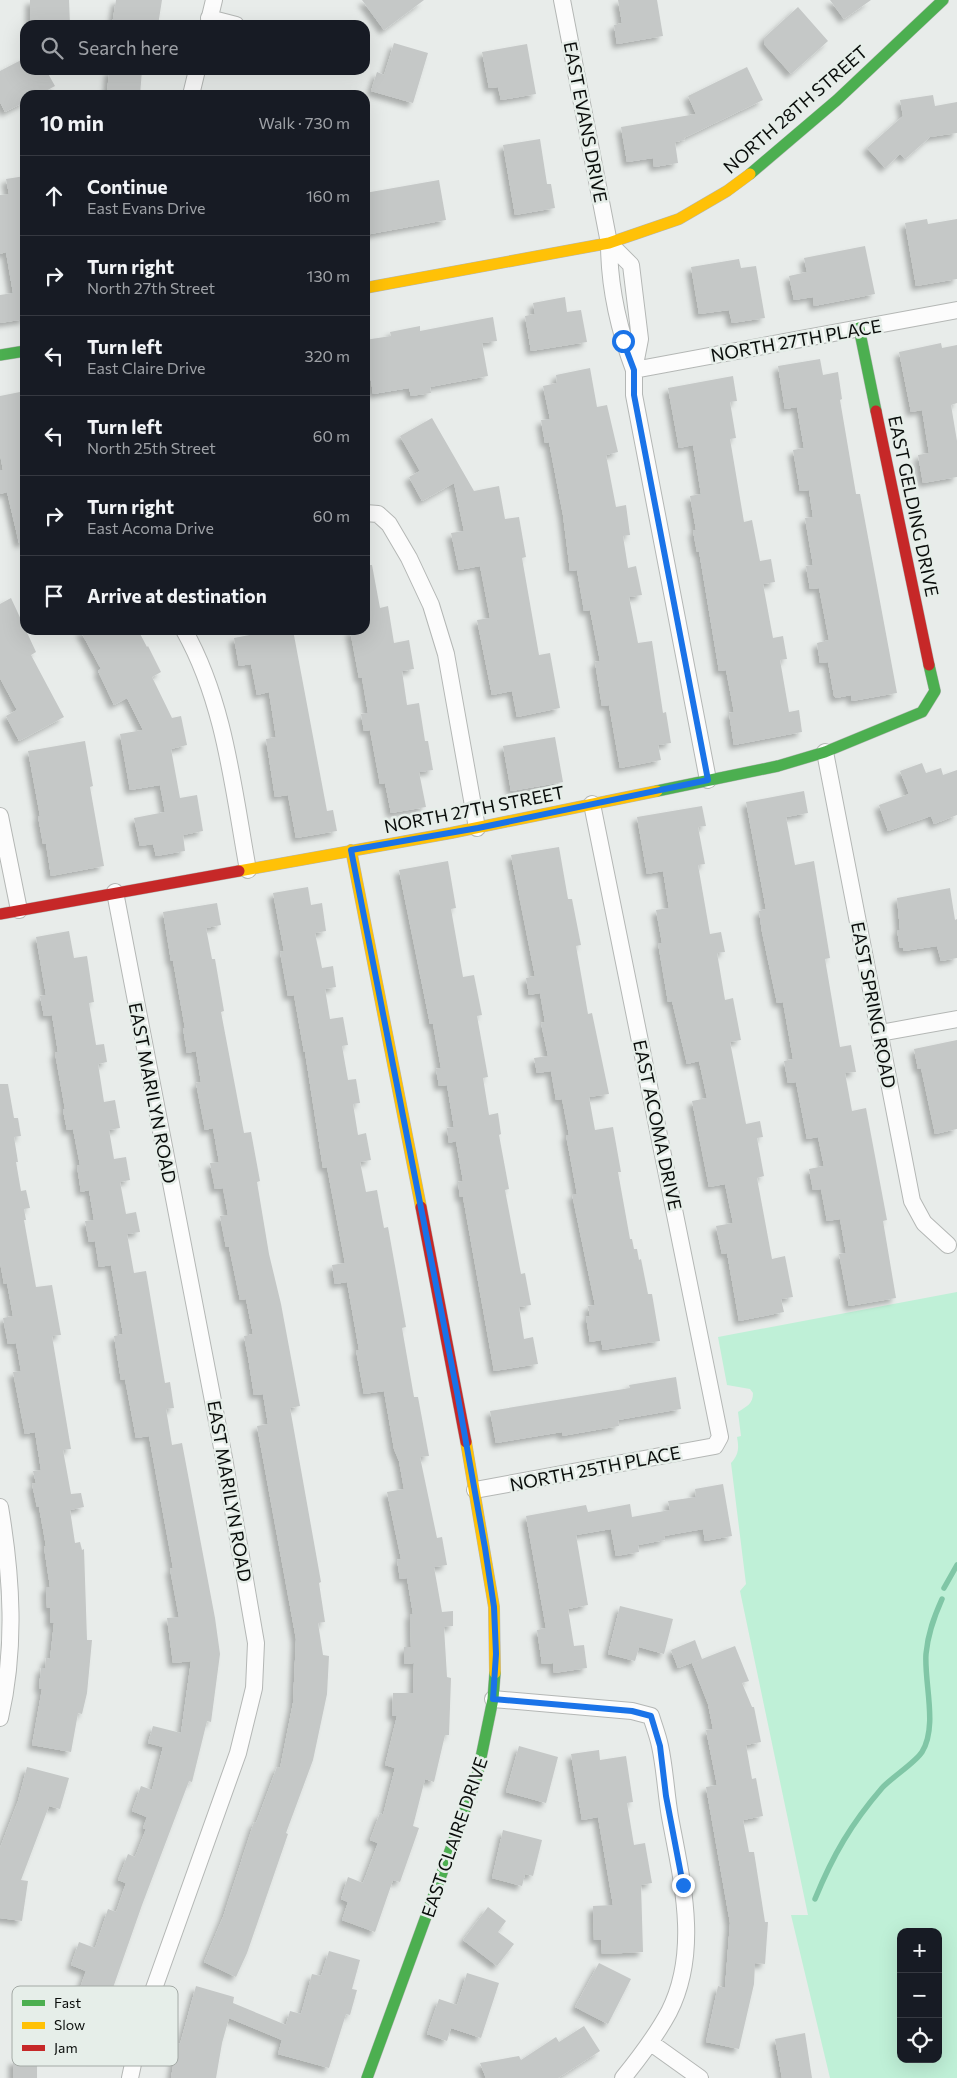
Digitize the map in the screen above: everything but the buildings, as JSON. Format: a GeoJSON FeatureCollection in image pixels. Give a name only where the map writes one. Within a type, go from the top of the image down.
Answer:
{"type":"FeatureCollection","features":[{"type":"Feature","properties":{"kind":"street"},"geometry":{"type":"LineString","coordinates":[[209,20],[214,0]]}},
{"type":"Feature","properties":{"kind":"street","name":"EAST EVANS DRIVE"},"geometry":{"type":"LineString","coordinates":[[562,0],[610,243]]}},
{"type":"Feature","properties":{"kind":"street","name":"NORTH 28TH STREET"},"geometry":{"type":"LineString","coordinates":[[370,287],[610,243],[679,219],[727,191],[766,162],[823,112],[943,0]]}},
{"type":"Feature","properties":{"kind":"street"},"geometry":{"type":"LineString","coordinates":[[192,90],[196,75]]}},
{"type":"Feature","properties":{"kind":"street"},"geometry":{"type":"LineString","coordinates":[[610,243],[631,266],[640,338],[634,370],[634,395],[708,780]]}},
{"type":"Feature","properties":{"kind":"street","name":"NORTH 27TH PLACE"},"geometry":{"type":"LineString","coordinates":[[634,370],[957,310]]}},
{"type":"Feature","properties":{"kind":"street","name":"EAST GELDING DRIVE"},"geometry":{"type":"LineString","coordinates":[[859,328],[936,692]]}},
{"type":"Feature","properties":{"kind":"street"},"geometry":{"type":"LineString","coordinates":[[0,355],[20,352]]}},
{"type":"Feature","properties":{"kind":"street"},"geometry":{"type":"LineString","coordinates":[[372,514],[389,524],[409,558],[434,613],[446,654],[478,828]]}},
{"type":"Feature","properties":{"kind":"street"},"geometry":{"type":"LineString","coordinates":[[186,635],[207,680],[220,718],[248,870]]}},
{"type":"Feature","properties":{"kind":"street","name":"NORTH 27TH STREET"},"geometry":{"type":"LineString","coordinates":[[0,914],[478,828],[778,766],[825,752],[922,712],[936,692]]}},
{"type":"Feature","properties":{"kind":"street","name":"EAST SPRING ROAD"},"geometry":{"type":"LineString","coordinates":[[825,752],[912,1201],[924,1223],[948,1245]]}},
{"type":"Feature","properties":{"kind":"street","name":"EAST ACOMA DRIVE"},"geometry":{"type":"LineString","coordinates":[[592,804],[712,1393],[720,1437],[715,1446]]}},
{"type":"Feature","properties":{"kind":"street"},"geometry":{"type":"LineString","coordinates":[[0,816],[19,910]]}},
{"type":"Feature","properties":{"kind":"street","name":"EAST CLAIRE DRIVE"},"geometry":{"type":"LineString","coordinates":[[351,850],[456,1382],[494,1607],[496,1654],[493,1699],[477,1777],[367,2078]]}},
{"type":"Feature","properties":{"kind":"street","name":"EAST MARILYN ROAD"},"geometry":{"type":"LineString","coordinates":[[115,892],[224,1458],[256,1643],[254,1688],[244,1730],[155,1986]]}},
{"type":"Feature","properties":{"kind":"street"},"geometry":{"type":"LineString","coordinates":[[880,1033],[957,1019]]}},
{"type":"Feature","properties":{"kind":"street","name":"NORTH 25TH PLACE"},"geometry":{"type":"LineString","coordinates":[[475,1490],[715,1446]]}},
{"type":"Feature","properties":{"kind":"street"},"geometry":{"type":"LineString","coordinates":[[0,1507],[8,1552],[12,1606],[10,1655],[0,1718]]}},
{"type":"Feature","properties":{"kind":"street"},"geometry":{"type":"LineString","coordinates":[[493,1699],[632,1711],[651,1716],[660,1746],[666,1796],[683,1885],[687,1937],[678,1987],[670,2010],[651,2043],[623,2078]]}},
{"type":"Feature","properties":{"kind":"street"},"geometry":{"type":"LineString","coordinates":[[651,2043],[700,2078]]}},
{"type":"Feature","properties":{"kind":"green space"},"geometry":{"type":"Polygon","coordinates":[[[957,1292],[957,2078],[830,2078],[791,1915],[808,1915],[740,1591],[746,1584],[731,1463],[738,1451],[737,1437],[741,1436],[738,1412],[751,1402],[753,1393],[750,1389],[727,1385],[718,1337],[957,1292]]]}},
{"type":"Feature","properties":{"kind":"waterway"},"geometry":{"type":"LineString","coordinates":[[944,1588],[957,1565]]}},
{"type":"Feature","properties":{"kind":"waterway"},"geometry":{"type":"LineString","coordinates":[[815,1899],[836,1854],[861,1814],[882,1788],[919,1756],[927,1742],[930,1717],[926,1654],[932,1625],[942,1599]]}},
{"type":"Feature","properties":{"kind":"traffic: fast"},"geometry":{"type":"LineString","coordinates":[[750,174],[837,100],[943,0]]}},
{"type":"Feature","properties":{"kind":"traffic: fast"},"geometry":{"type":"LineString","coordinates":[[859,328],[876,411]]}},
{"type":"Feature","properties":{"kind":"traffic: fast"},"geometry":{"type":"LineString","coordinates":[[0,355],[20,352]]}},
{"type":"Feature","properties":{"kind":"traffic: fast"},"geometry":{"type":"LineString","coordinates":[[657,791],[778,766],[825,752],[922,712],[935,691],[929,665]]}},
{"type":"Feature","properties":{"kind":"traffic: fast"},"geometry":{"type":"LineString","coordinates":[[367,2078],[477,1777],[493,1699],[495,1673]]}},
{"type":"Feature","properties":{"kind":"traffic: slow"},"geometry":{"type":"LineString","coordinates":[[370,287],[609,243],[679,219],[727,191],[750,174]]}},
{"type":"Feature","properties":{"kind":"traffic: slow"},"geometry":{"type":"LineString","coordinates":[[239,871],[451,833],[657,791]]}},
{"type":"Feature","properties":{"kind":"traffic: slow"},"geometry":{"type":"LineString","coordinates":[[351,850],[421,1207]]}},
{"type":"Feature","properties":{"kind":"traffic: slow"},"geometry":{"type":"LineString","coordinates":[[466,1442],[494,1607],[495,1673]]}},
{"type":"Feature","properties":{"kind":"traffic: jam"},"geometry":{"type":"LineString","coordinates":[[876,411],[929,665]]}},
{"type":"Feature","properties":{"kind":"traffic: jam"},"geometry":{"type":"LineString","coordinates":[[0,914],[239,871]]}},
{"type":"Feature","properties":{"kind":"traffic: jam"},"geometry":{"type":"LineString","coordinates":[[421,1207],[466,1442]]}},
{"type":"Feature","properties":{"kind":"route"},"geometry":{"type":"LineString","coordinates":[[623,341],[634,370],[634,395],[708,780],[478,828],[351,850],[457,1392],[485,1548],[494,1607],[496,1654],[493,1699],[632,1711],[651,1716],[660,1746],[666,1796],[683,1885]]}}]}
